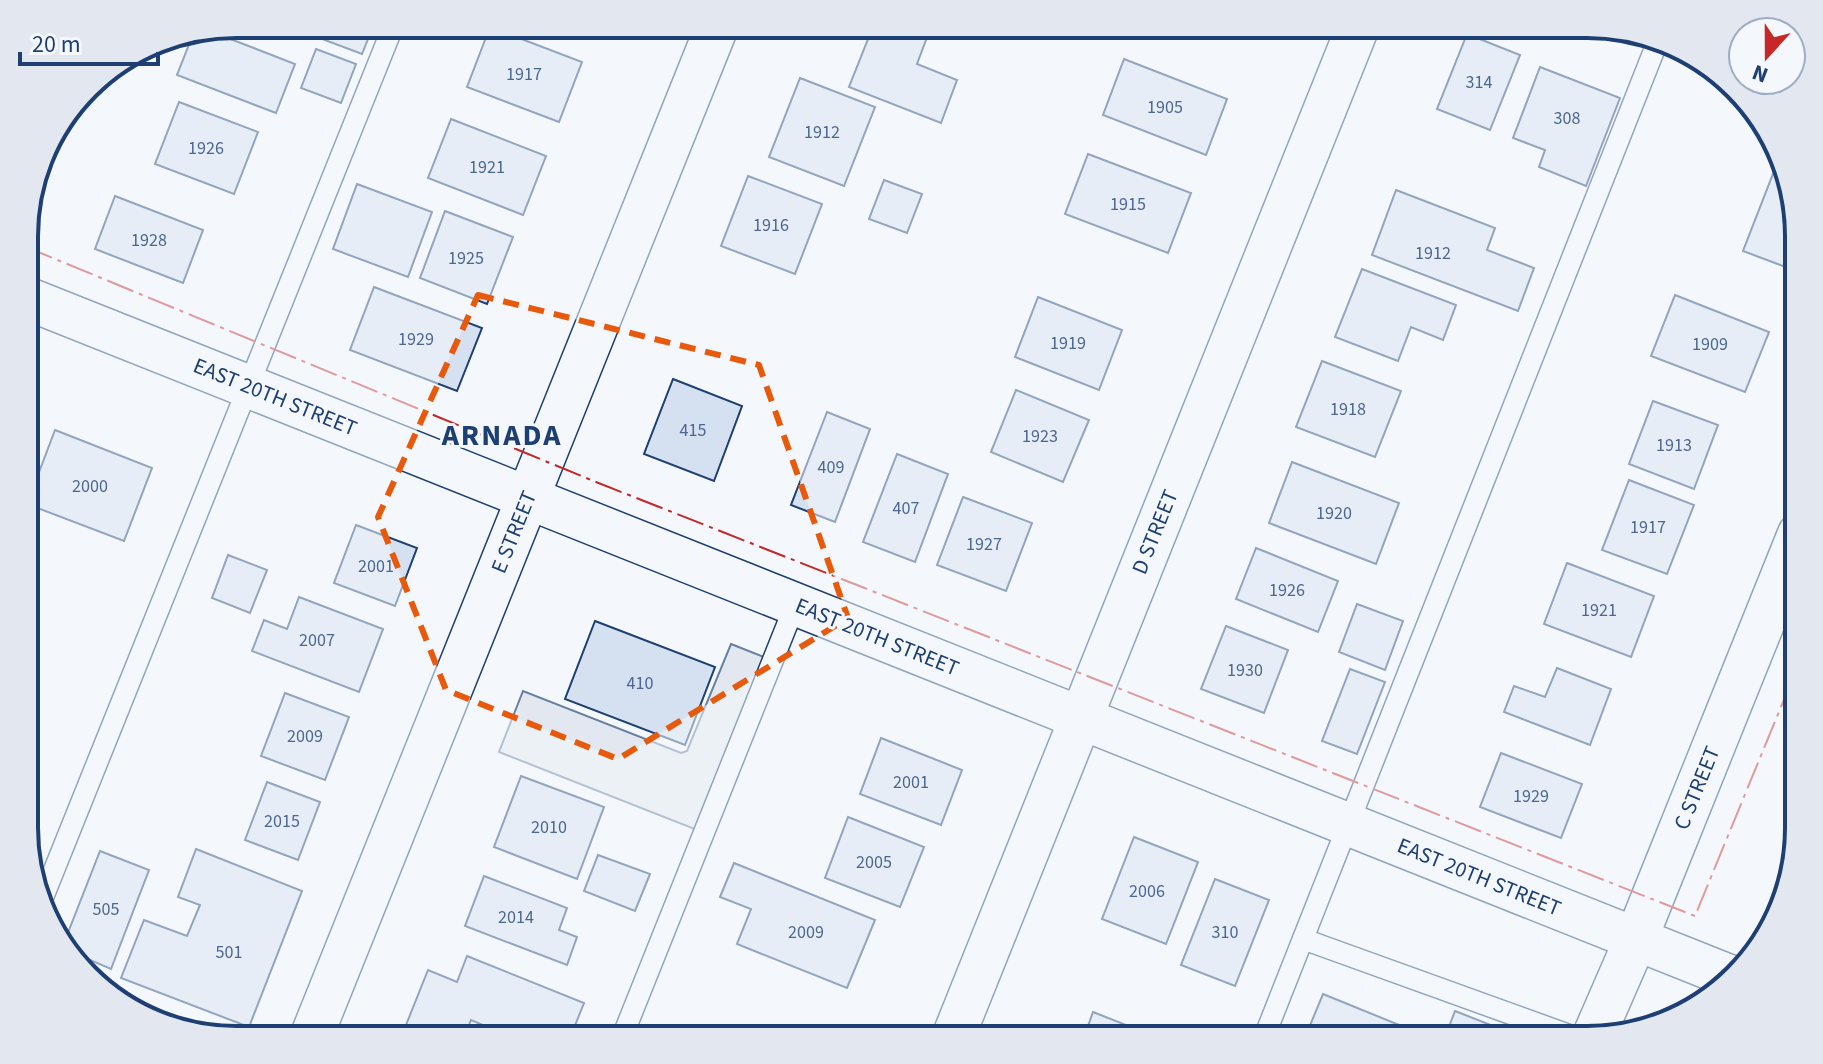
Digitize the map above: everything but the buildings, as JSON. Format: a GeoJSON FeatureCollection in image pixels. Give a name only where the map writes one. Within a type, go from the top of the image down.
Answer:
{"type":"FeatureCollection","features":[{"type":"Feature","properties":{"kind":"street","name":"E STREET"},"geometry":{"type":"LineString","coordinates":[[316,1026],[712,38]]}},
{"type":"Feature","properties":{"kind":"street","name":"D STREET"},"geometry":{"type":"LineString","coordinates":[[958,1026],[1353,38]]}},
{"type":"Feature","properties":{"kind":"street","name":"EAST 20TH STREET"},"geometry":{"type":"LineString","coordinates":[[38,303],[1721,973]]}},
{"type":"Feature","properties":{"kind":"street","name":"C STREET"},"geometry":{"type":"LineString","coordinates":[[1598,1026],[1785,569]]}},
{"type":"Feature","properties":{"kind":"lane"},"geometry":{"type":"LineString","coordinates":[[47,887],[388,38]]}},
{"type":"Feature","properties":{"kind":"lane"},"geometry":{"type":"LineString","coordinates":[[1269,1026],[1654,50]]}},
{"type":"Feature","properties":{"kind":"lane"},"geometry":{"type":"LineString","coordinates":[[627,1026],[795,605]]}},
{"type":"Feature","properties":{"kind":"lane"},"geometry":{"type":"LineString","coordinates":[[1303,939],[1544,1026]]}},
{"type":"Feature","properties":{"kind":"highlighted area"},"geometry":{"type":"Polygon","coordinates":[[[478,295],[759,365],[848,618],[618,759],[446,690],[378,517],[478,295]]]}},
{"type":"Feature","properties":{"kind":"shaded area"},"geometry":{"type":"Polygon","coordinates":[[[731,644],[764,657],[697,830],[499,752],[523,691],[681,753],[687,751],[731,644]]]}},
{"type":"Feature","properties":{"kind":"power"},"geometry":{"type":"LineString","coordinates":[[38,252],[596,482],[1695,916],[1785,697]]}},
{"type":"Feature","properties":{"kind":"district","name":"ARNADA"},"geometry":{"type":"Point","coordinates":[502,435]}}]}
